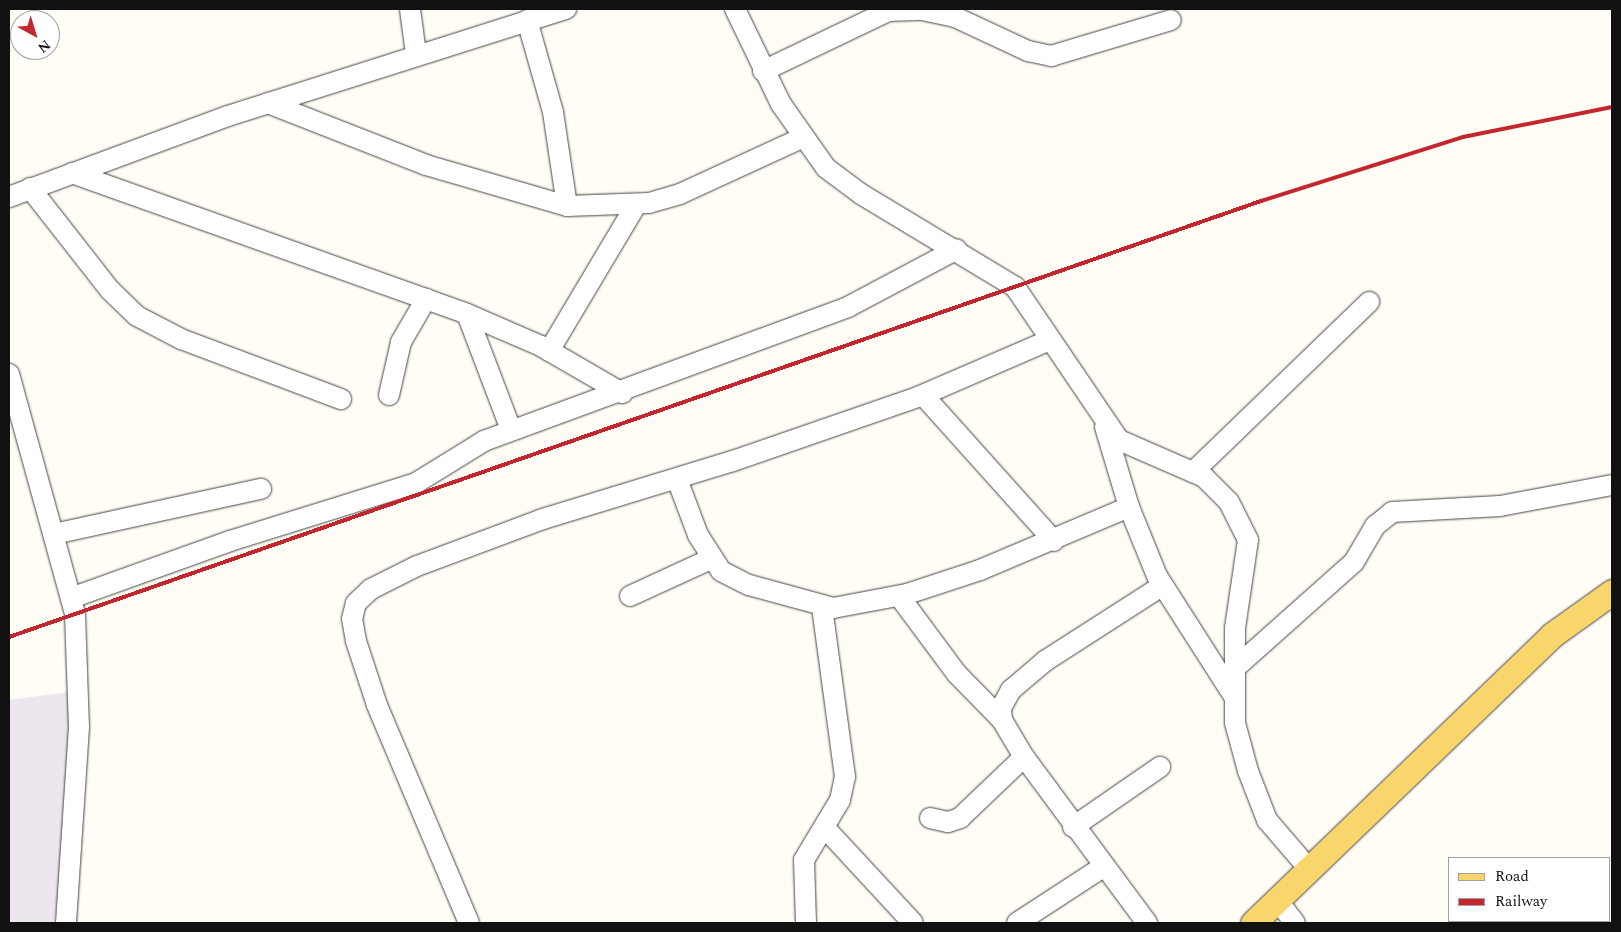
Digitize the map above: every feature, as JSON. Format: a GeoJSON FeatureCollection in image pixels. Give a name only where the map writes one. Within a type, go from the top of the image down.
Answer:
{"type":"FeatureCollection","features":[{"type":"Feature","properties":{"kind":"main road"},"geometry":{"type":"LineString","coordinates":[[1253,923],[1552,635],[1612,592]]}},
{"type":"Feature","properties":{"kind":"street"},"geometry":{"type":"LineString","coordinates":[[410,9],[416,54]]}},
{"type":"Feature","properties":{"kind":"street"},"geometry":{"type":"LineString","coordinates":[[9,197],[268,103],[416,54],[566,9]]}},
{"type":"Feature","properties":{"kind":"street"},"geometry":{"type":"LineString","coordinates":[[735,9],[763,72],[802,138],[826,168],[861,194],[957,249],[1015,287],[1104,423],[1119,440],[1139,452],[1204,477],[1229,502],[1248,540],[1235,628],[1235,723],[1248,771],[1268,820],[1309,870]]}},
{"type":"Feature","properties":{"kind":"street"},"geometry":{"type":"LineString","coordinates":[[763,72],[887,10],[922,10],[954,17],[1028,51],[1051,56],[1171,20]]}},
{"type":"Feature","properties":{"kind":"street"},"geometry":{"type":"LineString","coordinates":[[528,20],[553,112],[567,206]]}},
{"type":"Feature","properties":{"kind":"street"},"geometry":{"type":"LineString","coordinates":[[268,103],[426,165],[567,206],[636,205],[680,194],[802,138]]}},
{"type":"Feature","properties":{"kind":"street"},"geometry":{"type":"LineString","coordinates":[[72,173],[467,314],[550,351],[622,393]]}},
{"type":"Feature","properties":{"kind":"street"},"geometry":{"type":"LineString","coordinates":[[30,188],[110,290],[137,316],[181,339],[341,399]]}},
{"type":"Feature","properties":{"kind":"street"},"geometry":{"type":"LineString","coordinates":[[550,351],[636,205]]}},
{"type":"Feature","properties":{"kind":"street"},"geometry":{"type":"LineString","coordinates":[[71,598],[230,541],[416,483],[478,445],[511,430],[622,393],[848,307],[957,249]]}},
{"type":"Feature","properties":{"kind":"street"},"geometry":{"type":"LineString","coordinates":[[389,394],[401,342],[426,299]]}},
{"type":"Feature","properties":{"kind":"street"},"geometry":{"type":"LineString","coordinates":[[1192,472],[1369,302]]}},
{"type":"Feature","properties":{"kind":"street"},"geometry":{"type":"LineString","coordinates":[[467,314],[511,430]]}},
{"type":"Feature","properties":{"kind":"street"},"geometry":{"type":"LineString","coordinates":[[469,923],[377,705],[356,641],[352,620],[356,603],[371,589],[416,566],[543,519],[677,479],[924,395],[1050,340]]}},
{"type":"Feature","properties":{"kind":"street"},"geometry":{"type":"LineString","coordinates":[[9,374],[17,433],[54,534],[76,614],[79,727],[66,923]]}},
{"type":"Feature","properties":{"kind":"street"},"geometry":{"type":"LineString","coordinates":[[924,395],[1054,541]]}},
{"type":"Feature","properties":{"kind":"street"},"geometry":{"type":"LineString","coordinates":[[1104,423],[1129,507],[1162,586],[1235,698]]}},
{"type":"Feature","properties":{"kind":"street"},"geometry":{"type":"LineString","coordinates":[[677,479],[711,559],[732,578],[822,607],[899,596],[980,570],[1054,541],[1129,507]]}},
{"type":"Feature","properties":{"kind":"street"},"geometry":{"type":"LineString","coordinates":[[1235,668],[1354,562],[1376,526],[1392,512],[1500,506],[1612,485]]}},
{"type":"Feature","properties":{"kind":"street"},"geometry":{"type":"LineString","coordinates":[[54,534],[262,489]]}},
{"type":"Feature","properties":{"kind":"street"},"geometry":{"type":"LineString","coordinates":[[630,596],[711,559]]}},
{"type":"Feature","properties":{"kind":"street"},"geometry":{"type":"LineString","coordinates":[[1002,720],[1004,698],[1038,667],[1084,634],[1162,586]]}},
{"type":"Feature","properties":{"kind":"street"},"geometry":{"type":"LineString","coordinates":[[899,596],[957,674],[1002,720],[1024,758],[1073,827],[1147,923]]}},
{"type":"Feature","properties":{"kind":"street"},"geometry":{"type":"LineString","coordinates":[[806,923],[804,860],[825,828],[840,800],[845,777],[822,607]]}},
{"type":"Feature","properties":{"kind":"street"},"geometry":{"type":"LineString","coordinates":[[930,818],[948,822],[960,818],[1024,758]]}},
{"type":"Feature","properties":{"kind":"street"},"geometry":{"type":"LineString","coordinates":[[1073,827],[1160,767]]}},
{"type":"Feature","properties":{"kind":"street"},"geometry":{"type":"LineString","coordinates":[[825,828],[913,923]]}},
{"type":"Feature","properties":{"kind":"street"},"geometry":{"type":"LineString","coordinates":[[1017,923],[1102,867]]}},
{"type":"Feature","properties":{"kind":"street"},"geometry":{"type":"LineString","coordinates":[[1277,900],[1295,923]]}},
{"type":"Feature","properties":{"kind":"shaded area"},"geometry":{"type":"Polygon","coordinates":[[[69,692],[75,761],[68,851],[54,923],[9,923],[9,700],[69,692]]]}},
{"type":"Feature","properties":{"kind":"railway"},"geometry":{"type":"LineString","coordinates":[[9,637],[1261,201],[1463,137],[1612,107]]}}]}
